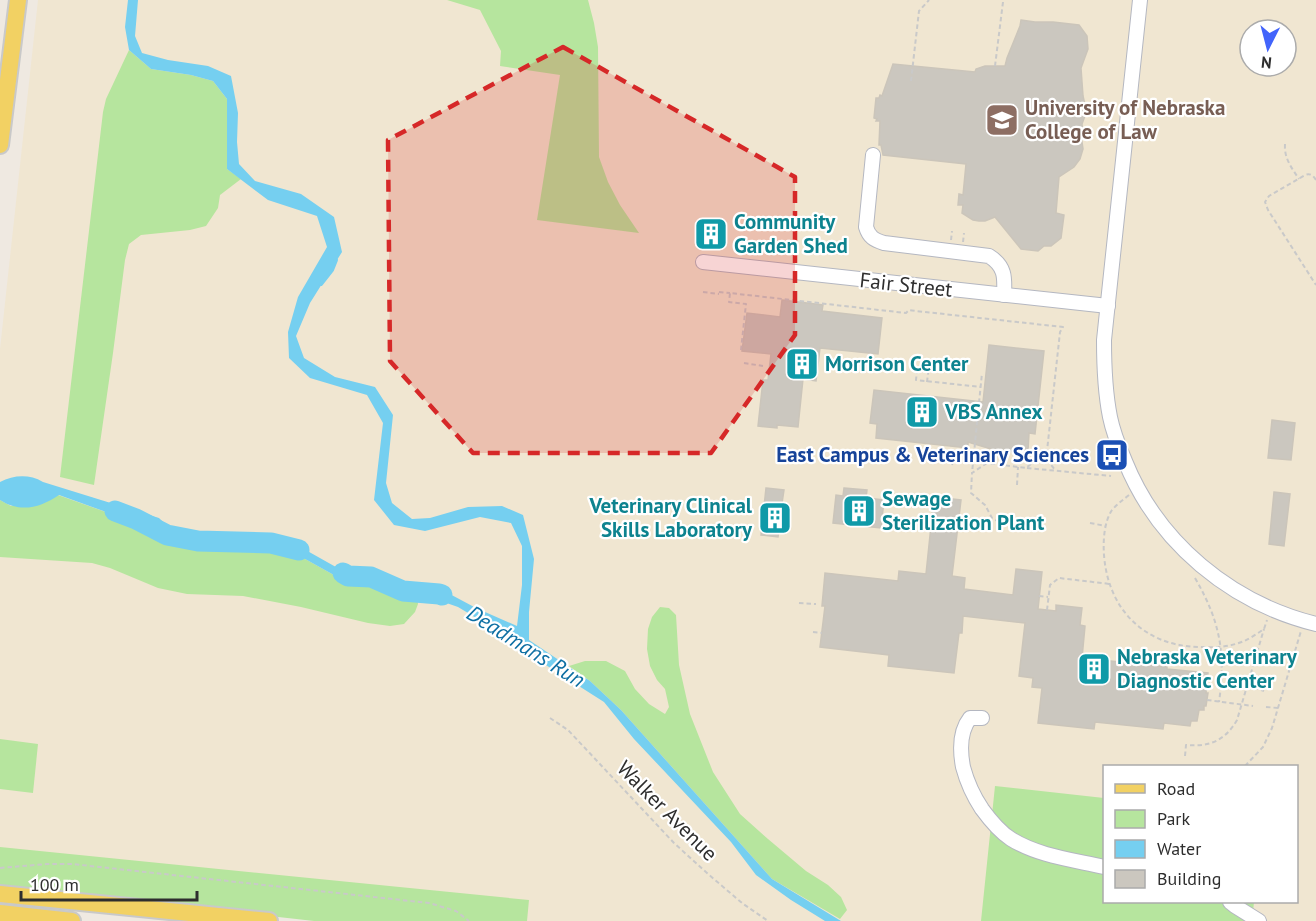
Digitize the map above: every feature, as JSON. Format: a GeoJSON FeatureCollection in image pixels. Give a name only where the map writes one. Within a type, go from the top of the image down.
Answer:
{"type":"FeatureCollection","features":[{"type":"Feature","properties":{"kind":"main road"},"geometry":{"type":"LineString","coordinates":[[0,145],[18,0]]}},
{"type":"Feature","properties":{"kind":"main road"},"geometry":{"type":"LineString","coordinates":[[0,894],[269,921]]}},
{"type":"Feature","properties":{"kind":"main road"},"geometry":{"type":"LineString","coordinates":[[0,913],[72,921]]}},
{"type":"Feature","properties":{"kind":"lane"},"geometry":{"type":"LineString","coordinates":[[1140,0],[1104,340],[1110,418],[1127,466],[1146,501],[1174,540],[1214,576],[1264,607],[1316,624]]}},
{"type":"Feature","properties":{"kind":"lane"},"geometry":{"type":"LineString","coordinates":[[873,155],[866,227],[870,236],[884,243],[989,256],[1000,265],[1003,271],[1004,295]]}},
{"type":"Feature","properties":{"kind":"lane","name":"Fair Street"},"geometry":{"type":"LineString","coordinates":[[704,262],[1108,306]]}},
{"type":"Feature","properties":{"kind":"lane"},"geometry":{"type":"LineString","coordinates":[[982,718],[970,718],[967,722],[963,729],[961,753],[967,779],[990,819],[1011,839],[1026,846],[1048,854],[1103,867]]}},
{"type":"Feature","properties":{"kind":"lane"},"geometry":{"type":"LineString","coordinates":[[1231,903],[1259,921]]}},
{"type":"Feature","properties":{"kind":"path"},"geometry":{"type":"LineString","coordinates":[[911,81],[918,16],[921,8],[929,0]]}},
{"type":"Feature","properties":{"kind":"path"},"geometry":{"type":"LineString","coordinates":[[995,66],[1003,2]]}},
{"type":"Feature","properties":{"kind":"path"},"geometry":{"type":"LineString","coordinates":[[1285,144],[1284,154],[1299,179]]}},
{"type":"Feature","properties":{"kind":"path"},"geometry":{"type":"LineString","coordinates":[[1313,176],[1316,172]]}},
{"type":"Feature","properties":{"kind":"path"},"geometry":{"type":"LineString","coordinates":[[1316,180],[1309,174],[1299,179],[1269,196],[1265,206],[1316,285]]}},
{"type":"Feature","properties":{"kind":"path"},"geometry":{"type":"LineString","coordinates":[[703,292],[730,293],[906,314],[909,310],[1063,327],[1060,332],[1047,451],[1049,462],[1056,471]]}},
{"type":"Feature","properties":{"kind":"path"},"geometry":{"type":"LineString","coordinates":[[730,293],[729,302],[747,304],[741,350]]}},
{"type":"Feature","properties":{"kind":"path"},"geometry":{"type":"LineString","coordinates":[[744,363],[763,366]]}},
{"type":"Feature","properties":{"kind":"path"},"geometry":{"type":"LineString","coordinates":[[927,382],[929,365]]}},
{"type":"Feature","properties":{"kind":"path"},"geometry":{"type":"LineString","coordinates":[[917,369],[916,380],[981,387]]}},
{"type":"Feature","properties":{"kind":"path"},"geometry":{"type":"LineString","coordinates":[[982,373],[971,493],[985,505],[992,518],[999,522]]}},
{"type":"Feature","properties":{"kind":"path"},"geometry":{"type":"LineString","coordinates":[[952,465],[955,451],[974,453],[987,464],[1111,476]]}},
{"type":"Feature","properties":{"kind":"path"},"geometry":{"type":"LineString","coordinates":[[1026,468],[1047,451]]}},
{"type":"Feature","properties":{"kind":"path"},"geometry":{"type":"LineString","coordinates":[[972,473],[987,464]]}},
{"type":"Feature","properties":{"kind":"path"},"geometry":{"type":"LineString","coordinates":[[1017,485],[1018,467]]}},
{"type":"Feature","properties":{"kind":"path"},"geometry":{"type":"LineString","coordinates":[[1129,495],[1112,510],[1108,517],[1104,552],[1107,572],[1115,596],[1124,611],[1136,624],[1149,634],[1186,646],[1221,646],[1244,641],[1264,629]]}},
{"type":"Feature","properties":{"kind":"path"},"geometry":{"type":"LineString","coordinates":[[1090,523],[1106,526]]}},
{"type":"Feature","properties":{"kind":"path"},"geometry":{"type":"LineString","coordinates":[[1194,577],[1216,621],[1221,646],[1222,674],[1219,702]]}},
{"type":"Feature","properties":{"kind":"path"},"geometry":{"type":"LineString","coordinates":[[1047,610],[1050,585],[1059,578],[1110,584]]}},
{"type":"Feature","properties":{"kind":"path"},"geometry":{"type":"LineString","coordinates":[[1039,596],[1048,597]]}},
{"type":"Feature","properties":{"kind":"path"},"geometry":{"type":"LineString","coordinates":[[799,603],[816,604]]}},
{"type":"Feature","properties":{"kind":"path"},"geometry":{"type":"LineString","coordinates":[[1185,756],[1186,745],[1204,746],[1218,741],[1226,735],[1237,720],[1267,619]]}},
{"type":"Feature","properties":{"kind":"path"},"geometry":{"type":"LineString","coordinates":[[1246,765],[1268,739],[1301,631]]}},
{"type":"Feature","properties":{"kind":"path"},"geometry":{"type":"LineString","coordinates":[[813,632],[822,633]]}},
{"type":"Feature","properties":{"kind":"path"},"geometry":{"type":"LineString","coordinates":[[1247,685],[1264,691]]}},
{"type":"Feature","properties":{"kind":"path"},"geometry":{"type":"LineString","coordinates":[[1207,700],[1253,706]]}},
{"type":"Feature","properties":{"kind":"path"},"geometry":{"type":"LineString","coordinates":[[1266,707],[1278,708]]}},
{"type":"Feature","properties":{"kind":"path","name":"Walker Avenue"},"geometry":{"type":"LineString","coordinates":[[550,718],[568,730],[674,843],[742,903],[768,921]]}},
{"type":"Feature","properties":{"kind":"path"},"geometry":{"type":"LineString","coordinates":[[0,868],[72,864],[417,901],[447,907],[470,921]]}},
{"type":"Feature","properties":{"kind":"highlighted area"},"geometry":{"type":"Polygon","coordinates":[[[563,47],[795,177],[795,335],[711,453],[473,453],[390,361],[388,140],[563,47]]]}},
{"type":"Feature","properties":{"kind":"shaded area"},"geometry":{"type":"Polygon","coordinates":[[[38,0],[1316,0],[1316,921],[523,921],[0,850],[0,349],[38,0]]]}},
{"type":"Feature","properties":{"kind":"green space"},"geometry":{"type":"Polygon","coordinates":[[[447,0],[588,0],[598,47],[599,157],[620,205],[639,233],[537,220],[560,75],[500,66],[501,51],[480,10],[447,0]]]}},
{"type":"Feature","properties":{"kind":"green space"},"geometry":{"type":"Polygon","coordinates":[[[129,50],[151,69],[213,81],[227,99],[227,169],[241,179],[220,195],[218,208],[206,226],[141,235],[129,244],[94,485],[60,477],[103,112],[106,99],[129,50]]]}},
{"type":"Feature","properties":{"kind":"green space"},"geometry":{"type":"Polygon","coordinates":[[[58,495],[131,521],[149,521],[174,543],[289,550],[341,579],[417,593],[418,604],[415,612],[404,624],[390,626],[243,596],[187,594],[158,588],[92,563],[0,557],[0,500],[11,506],[58,495]]]}},
{"type":"Feature","properties":{"kind":"green space"},"geometry":{"type":"Polygon","coordinates":[[[660,607],[669,608],[676,615],[679,665],[690,714],[713,772],[740,814],[806,871],[828,885],[841,897],[847,910],[840,919],[772,879],[621,710],[590,681],[569,666],[585,661],[606,661],[625,671],[635,689],[649,704],[665,714],[669,707],[665,689],[650,666],[647,649],[648,629],[652,617],[660,607]]]}},
{"type":"Feature","properties":{"kind":"green space"},"geometry":{"type":"Polygon","coordinates":[[[0,739],[38,744],[33,793],[0,789],[0,739]]]}},
{"type":"Feature","properties":{"kind":"green space"},"geometry":{"type":"Polygon","coordinates":[[[995,786],[1103,798],[1103,903],[1254,903],[1252,921],[981,921],[995,786]]]}},
{"type":"Feature","properties":{"kind":"green space"},"geometry":{"type":"Polygon","coordinates":[[[0,847],[529,900],[527,921],[314,921],[0,886],[0,847]]]}},
{"type":"Feature","properties":{"kind":"water"},"geometry":{"type":"Polygon","coordinates":[[[128,0],[138,0],[135,36],[142,53],[168,60],[208,66],[231,76],[238,113],[239,164],[255,181],[301,194],[334,217],[342,252],[310,303],[296,336],[304,358],[335,377],[375,387],[393,415],[386,483],[392,503],[412,519],[430,518],[468,507],[502,506],[523,515],[534,559],[529,640],[590,681],[621,710],[772,879],[841,921],[825,921],[756,875],[731,842],[634,739],[604,702],[538,660],[508,637],[458,607],[415,592],[341,579],[289,550],[174,543],[149,521],[131,521],[59,495],[37,506],[22,508],[0,500],[0,482],[16,477],[32,478],[159,518],[175,534],[241,542],[295,544],[343,571],[446,592],[517,626],[522,585],[522,546],[511,523],[480,517],[425,531],[394,525],[374,500],[383,423],[367,395],[310,378],[289,358],[288,332],[298,297],[327,247],[317,216],[268,200],[227,169],[227,99],[213,81],[151,69],[129,50],[125,27],[128,0]]]}},
{"type":"Feature","properties":{"kind":"building"},"geometry":{"type":"Polygon","coordinates":[[[1021,20],[1079,25],[1087,36],[1088,49],[1081,68],[1086,113],[1081,135],[1083,149],[1074,167],[1059,177],[1056,213],[1064,215],[1061,238],[1051,246],[1044,246],[1038,251],[1021,249],[995,217],[979,221],[962,213],[963,205],[958,205],[959,194],[963,195],[966,164],[883,155],[881,145],[879,145],[880,121],[874,118],[876,98],[882,96],[893,64],[975,72],[976,69],[985,66],[1005,66],[1021,20]]]}},
{"type":"Feature","properties":{"kind":"building","name":"Community Garden Shed"},"geometry":{"type":"Polygon","coordinates":[[[706,222],[718,223],[715,246],[704,245],[706,222]]]}},
{"type":"Feature","properties":{"kind":"building","name":"Morrison Center"},"geometry":{"type":"Polygon","coordinates":[[[782,300],[823,305],[822,311],[882,318],[878,354],[820,348],[816,381],[803,379],[798,427],[758,426],[763,380],[768,380],[771,354],[742,351],[747,313],[780,317],[782,300]]]}},
{"type":"Feature","properties":{"kind":"building"},"geometry":{"type":"Polygon","coordinates":[[[989,345],[1044,351],[1035,434],[1029,433],[1028,451],[1001,452],[968,442],[968,448],[876,438],[877,424],[870,423],[874,390],[983,402],[989,345]]]}},
{"type":"Feature","properties":{"kind":"building"},"geometry":{"type":"Polygon","coordinates":[[[1272,420],[1295,423],[1291,460],[1268,458],[1272,420]]]}},
{"type":"Feature","properties":{"kind":"building","name":"Veterinary Clinical Skills Laboratory"},"geometry":{"type":"Polygon","coordinates":[[[766,488],[784,490],[781,510],[789,511],[787,526],[780,525],[778,537],[761,535],[766,488]]]}},
{"type":"Feature","properties":{"kind":"building","name":"Sewage Sterilization Plant"},"geometry":{"type":"Polygon","coordinates":[[[844,488],[867,490],[866,498],[884,500],[881,528],[833,523],[836,495],[843,496],[844,488]]]}},
{"type":"Feature","properties":{"kind":"building"},"geometry":{"type":"Polygon","coordinates":[[[1274,492],[1290,494],[1284,546],[1269,544],[1274,492]]]}},
{"type":"Feature","properties":{"kind":"building"},"geometry":{"type":"Polygon","coordinates":[[[934,497],[961,500],[952,576],[965,578],[964,589],[1013,595],[1016,569],[1042,572],[1038,609],[1056,611],[1056,605],[1082,608],[1080,625],[1085,626],[1082,658],[1208,673],[1206,706],[1204,710],[1199,710],[1197,721],[1191,721],[1190,726],[1164,723],[1163,729],[1095,722],[1094,729],[1038,723],[1042,688],[1032,687],[1033,678],[1019,676],[1025,623],[963,616],[954,673],[888,666],[889,655],[820,647],[825,606],[822,606],[825,573],[898,581],[899,571],[926,574],[934,497]]]}},
{"type":"Feature","properties":{"kind":"waterway"},"geometry":{"type":"LineString","coordinates":[[321,284],[332,270],[336,260]]}},
{"type":"Feature","properties":{"kind":"waterway","name":"Deadmans Run"},"geometry":{"type":"LineString","coordinates":[[115,511],[167,535],[198,541],[271,543],[299,550]]}},
{"type":"Feature","properties":{"kind":"waterway","name":"Deadmans Run"},"geometry":{"type":"LineString","coordinates":[[343,573],[348,576],[371,577],[403,591],[442,595]]}},
{"type":"Feature","properties":{"kind":"place","name":"University of Nebraska College of Law"},"geometry":{"type":"Point","coordinates":[1002,120]}},
{"type":"Feature","properties":{"kind":"place","name":"Community Garden Shed"},"geometry":{"type":"Point","coordinates":[711,234]}},
{"type":"Feature","properties":{"kind":"place","name":"Morrison Center"},"geometry":{"type":"Point","coordinates":[802,364]}},
{"type":"Feature","properties":{"kind":"place","name":"VBS Annex"},"geometry":{"type":"Point","coordinates":[922,412]}},
{"type":"Feature","properties":{"kind":"place","name":"East Campus & Veterinary Sciences"},"geometry":{"type":"Point","coordinates":[1112,455]}},
{"type":"Feature","properties":{"kind":"place","name":"Sewage Sterilization Plant"},"geometry":{"type":"Point","coordinates":[859,511]}},
{"type":"Feature","properties":{"kind":"place","name":"Veterinary Clinical Skills Laboratory"},"geometry":{"type":"Point","coordinates":[775,518]}},
{"type":"Feature","properties":{"kind":"place","name":"Nebraska Veterinary Diagnostic Center"},"geometry":{"type":"Point","coordinates":[1094,669]}}]}
